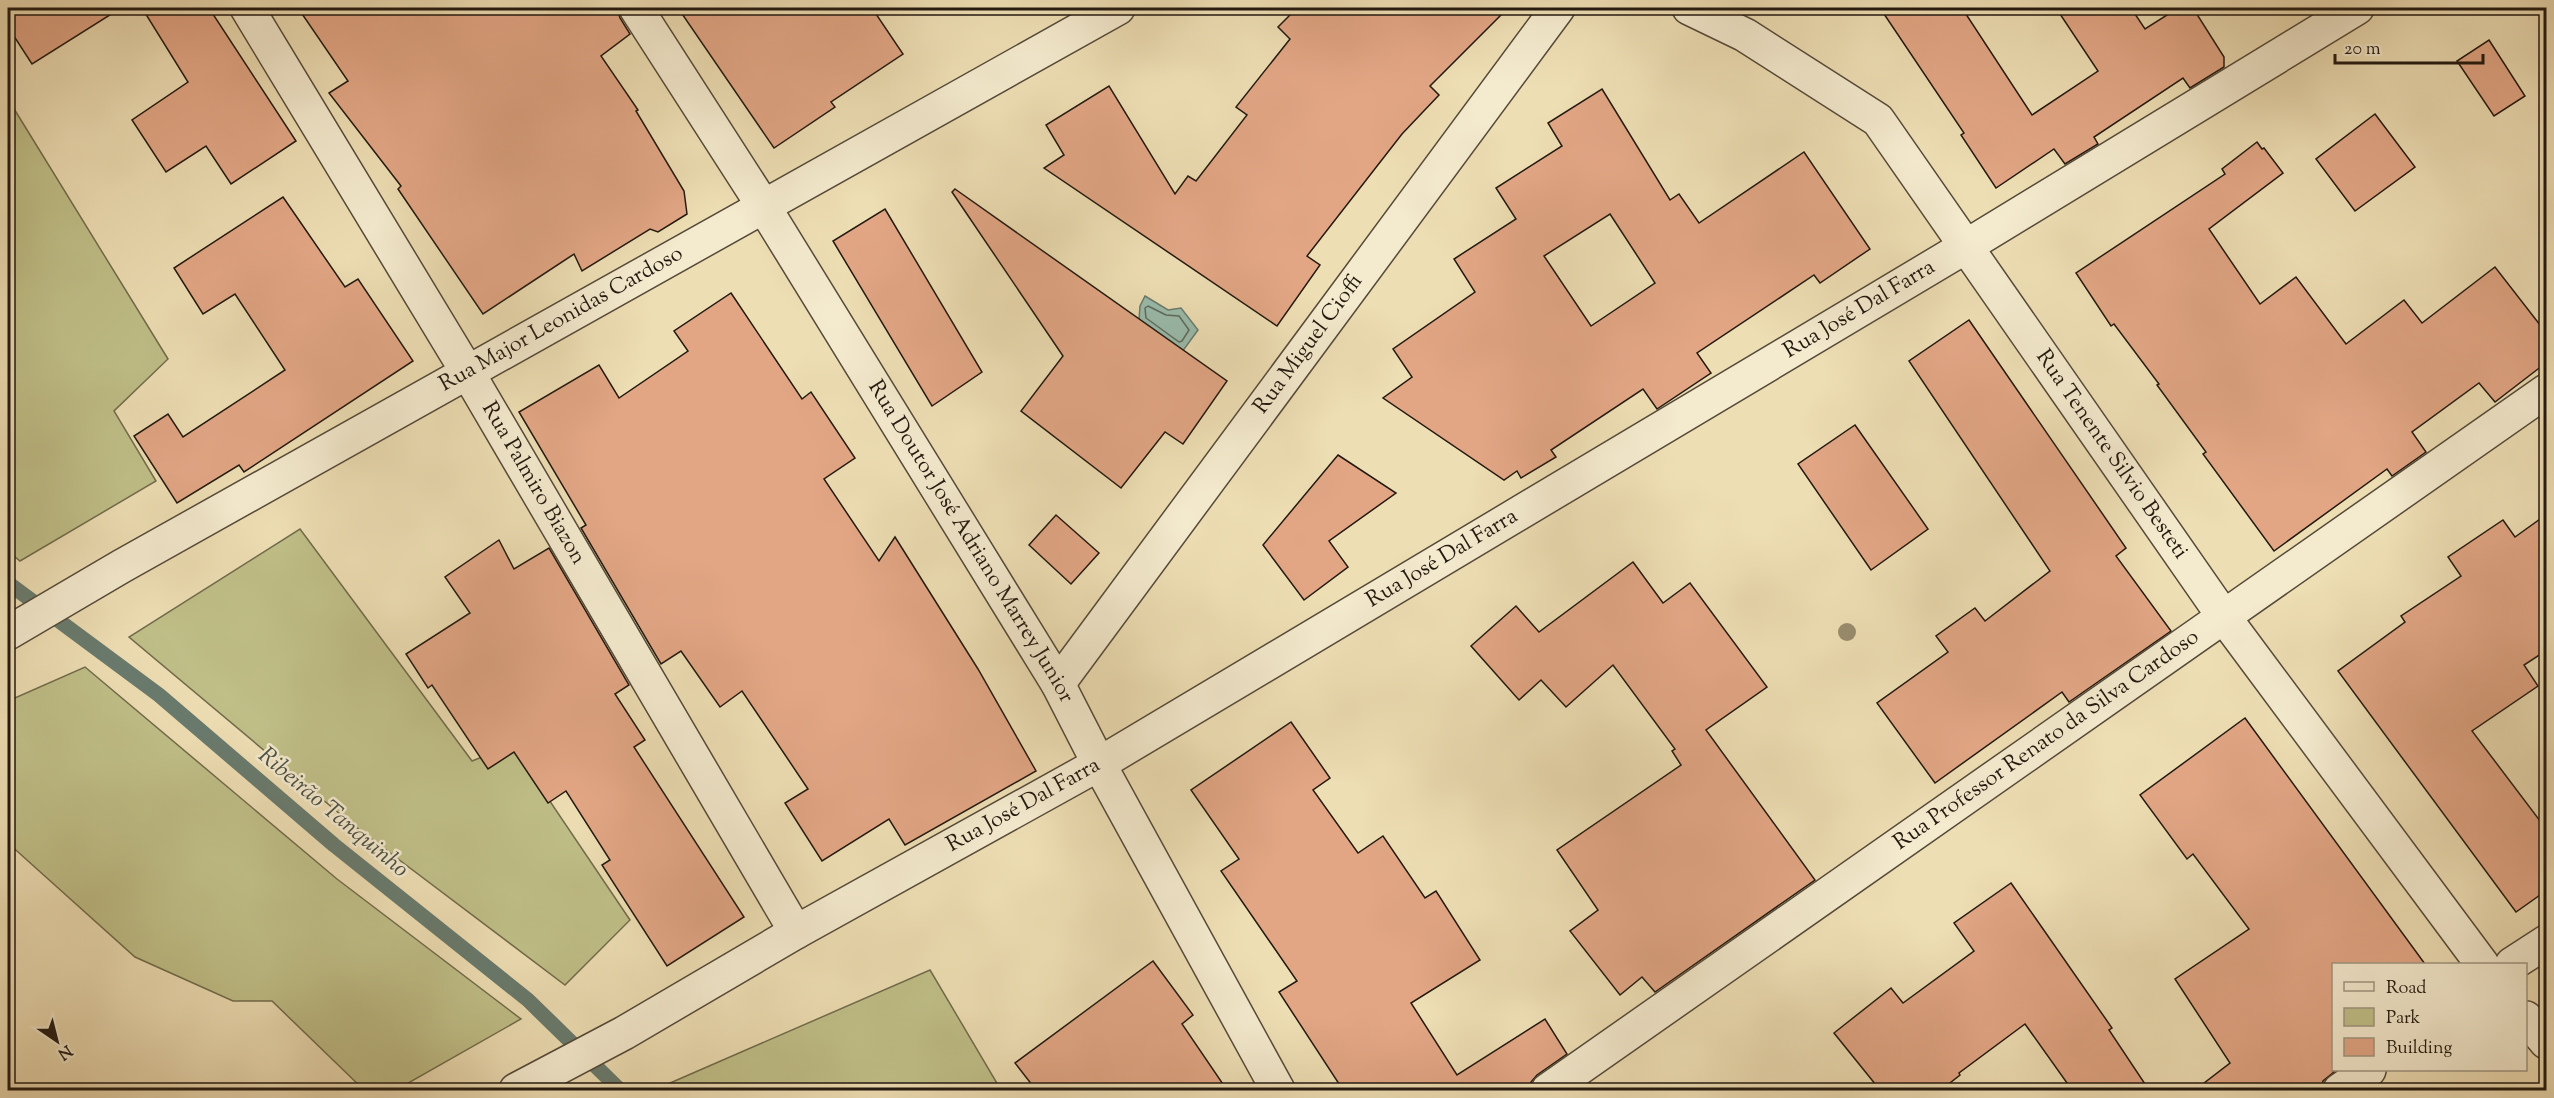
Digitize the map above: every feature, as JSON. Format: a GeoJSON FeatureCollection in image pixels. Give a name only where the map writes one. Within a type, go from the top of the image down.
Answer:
{"type":"FeatureCollection","features":[{"type":"Feature","properties":{"kind":"street","name":"Rua Palmiro Biazon"},"geometry":{"type":"LineString","coordinates":[[247,8],[468,373],[796,932]]}},
{"type":"Feature","properties":{"kind":"street","name":"Rua Doutor José Adriano Marrey Junior"},"geometry":{"type":"LineString","coordinates":[[636,8],[764,207],[1058,684],[1099,764],[1278,1090]]}},
{"type":"Feature","properties":{"kind":"street","name":"Rua Major Leonidas Cardoso"},"geometry":{"type":"LineString","coordinates":[[8,633],[122,566],[1118,8]]}},
{"type":"Feature","properties":{"kind":"street","name":"Rua Miguel Cioffi"},"geometry":{"type":"LineString","coordinates":[[1058,684],[1558,8]]}},
{"type":"Feature","properties":{"kind":"street","name":"Rua Tenente Silvio Besteti"},"geometry":{"type":"LineString","coordinates":[[1689,8],[1745,35],[1878,120],[2224,617],[2481,963]]}},
{"type":"Feature","properties":{"kind":"street","name":"Rua José Dal Farra"},"geometry":{"type":"LineString","coordinates":[[516,1090],[624,1033],[796,932],[1099,764],[1965,247],[2357,8]]}},
{"type":"Feature","properties":{"kind":"street","name":"Rua Professor Renato da Silva Cardoso"},"geometry":{"type":"LineString","coordinates":[[1548,1090],[2547,391]]}},
{"type":"Feature","properties":{"kind":"street"},"geometry":{"type":"LineString","coordinates":[[2514,963],[2547,942]]}},
{"type":"Feature","properties":{"kind":"street"},"geometry":{"type":"LineString","coordinates":[[2527,1019],[2547,1042]]}},
{"type":"Feature","properties":{"kind":"street"},"geometry":{"type":"LineString","coordinates":[[2340,1090],[2368,1071]]}},
{"type":"Feature","properties":{"kind":"green space"},"geometry":{"type":"Polygon","coordinates":[[[8,99],[168,359],[114,411],[156,481],[20,561],[8,551],[8,99]]]}},
{"type":"Feature","properties":{"kind":"green space"},"geometry":{"type":"Polygon","coordinates":[[[300,529],[472,761],[512,745],[630,920],[565,985],[353,825],[129,637],[300,529]]]}},
{"type":"Feature","properties":{"kind":"green space"},"geometry":{"type":"Polygon","coordinates":[[[85,667],[337,879],[521,1019],[396,1090],[364,1090],[272,1001],[233,1001],[135,957],[8,843],[8,701],[85,667]]]}},
{"type":"Feature","properties":{"kind":"green space"},"geometry":{"type":"Polygon","coordinates":[[[930,970],[1001,1090],[654,1090],[930,970]]]}},
{"type":"Feature","properties":{"kind":"water"},"geometry":{"type":"Polygon","coordinates":[[[1145,296],[1168,310],[1181,308],[1198,330],[1182,352],[1139,320],[1140,306],[1145,296]]]}},
{"type":"Feature","properties":{"kind":"building"},"geometry":{"type":"Polygon","coordinates":[[[8,8],[121,8],[32,64],[8,27],[8,8]]]}},
{"type":"Feature","properties":{"kind":"building"},"geometry":{"type":"Polygon","coordinates":[[[142,8],[209,8],[296,141],[231,184],[206,146],[166,172],[132,120],[188,82],[142,8]]]}},
{"type":"Feature","properties":{"kind":"building"},"geometry":{"type":"Polygon","coordinates":[[[298,8],[617,8],[630,34],[601,56],[638,110],[636,111],[684,191],[687,214],[658,232],[650,229],[582,271],[574,254],[483,314],[398,189],[401,186],[329,93],[348,81],[298,8]]]}},
{"type":"Feature","properties":{"kind":"building"},"geometry":{"type":"Polygon","coordinates":[[[678,8],[872,8],[903,54],[831,102],[835,107],[774,148],[678,8]]]}},
{"type":"Feature","properties":{"kind":"building"},"geometry":{"type":"Polygon","coordinates":[[[1297,8],[1508,8],[1430,86],[1439,95],[1402,134],[1307,256],[1320,265],[1277,326],[1044,168],[1064,155],[1046,125],[1109,86],[1175,194],[1188,176],[1196,181],[1247,115],[1236,107],[1290,39],[1278,27],[1297,8]]]}},
{"type":"Feature","properties":{"kind":"building"},"geometry":{"type":"Polygon","coordinates":[[[1880,8],[1962,8],[2032,115],[2098,71],[2056,8],[2131,8],[2145,29],[2178,8],[2193,8],[2224,57],[2224,67],[2190,88],[2183,78],[2094,137],[2098,144],[2065,164],[2054,149],[1996,188],[1961,135],[1964,133],[1880,8]]]}},
{"type":"Feature","properties":{"kind":"building"},"geometry":{"type":"Polygon","coordinates":[[[2489,40],[2525,96],[2494,116],[2457,61],[2489,40]]]}},
{"type":"Feature","properties":{"kind":"building"},"geometry":{"type":"Polygon","coordinates":[[[1602,89],[1670,200],[1679,194],[1699,223],[1804,152],[1870,249],[1820,283],[1814,275],[1697,353],[1711,373],[1657,409],[1643,389],[1551,450],[1556,457],[1521,478],[1517,471],[1504,480],[1383,398],[1412,377],[1393,349],[1475,292],[1454,259],[1516,219],[1496,188],[1562,146],[1548,123],[1602,89]],[[1610,214],[1544,256],[1591,326],[1655,283],[1610,214]]]}},
{"type":"Feature","properties":{"kind":"building"},"geometry":{"type":"Polygon","coordinates":[[[2375,114],[2415,167],[2355,211],[2316,159],[2375,114]]]}},
{"type":"Feature","properties":{"kind":"building"},"geometry":{"type":"Polygon","coordinates":[[[2257,142],[2283,173],[2209,229],[2260,304],[2296,277],[2346,344],[2404,300],[2422,323],[2495,267],[2547,334],[2547,362],[2495,402],[2479,383],[2412,432],[2426,452],[2392,476],[2387,469],[2274,551],[2203,454],[2206,452],[2157,385],[2159,384],[2114,324],[2111,326],[2076,273],[2225,174],[2222,169],[2257,142]]]}},
{"type":"Feature","properties":{"kind":"building"},"geometry":{"type":"Polygon","coordinates":[[[955,189],[1227,381],[1183,444],[1165,432],[1121,488],[1021,411],[1063,356],[952,192],[955,189]]]}},
{"type":"Feature","properties":{"kind":"building"},"geometry":{"type":"Polygon","coordinates":[[[283,197],[345,287],[358,279],[413,361],[244,472],[239,465],[177,503],[134,436],[168,414],[183,437],[285,370],[235,294],[203,314],[174,268],[283,197]]]}},
{"type":"Feature","properties":{"kind":"building"},"geometry":{"type":"Polygon","coordinates":[[[885,209],[982,372],[932,406],[833,241],[885,209]]]}},
{"type":"Feature","properties":{"kind":"building"},"geometry":{"type":"Polygon","coordinates":[[[731,293],[802,399],[811,392],[855,458],[824,479],[879,561],[895,537],[978,669],[1036,771],[905,845],[889,819],[822,861],[785,803],[808,789],[742,691],[720,707],[681,651],[661,664],[581,528],[586,525],[519,412],[599,365],[619,398],[688,351],[674,331],[731,293]]]}},
{"type":"Feature","properties":{"kind":"building"},"geometry":{"type":"Polygon","coordinates":[[[1969,320],[2126,548],[2116,556],[2171,631],[2069,702],[2062,692],[1935,783],[1877,703],[1948,652],[1936,636],[1975,608],[1985,621],[2050,571],[1909,361],[1969,320]]]}},
{"type":"Feature","properties":{"kind":"building"},"geometry":{"type":"Polygon","coordinates":[[[1855,425],[1928,529],[1871,570],[1798,464],[1855,425]]]}},
{"type":"Feature","properties":{"kind":"building"},"geometry":{"type":"Polygon","coordinates":[[[1338,455],[1396,493],[1329,541],[1348,567],[1304,600],[1263,545],[1338,455]]]}},
{"type":"Feature","properties":{"kind":"building"},"geometry":{"type":"Polygon","coordinates":[[[2547,514],[2547,650],[2524,665],[2538,686],[2472,731],[2547,830],[2547,890],[2516,912],[2338,671],[2405,622],[2401,616],[2461,576],[2448,557],[2503,520],[2515,537],[2547,514]]]}},
{"type":"Feature","properties":{"kind":"building"},"geometry":{"type":"Polygon","coordinates":[[[1056,515],[1099,553],[1071,584],[1029,545],[1056,515]]]}},
{"type":"Feature","properties":{"kind":"building"},"geometry":{"type":"Polygon","coordinates":[[[499,540],[514,569],[549,548],[629,685],[615,694],[645,740],[634,747],[744,917],[667,966],[602,865],[610,860],[566,791],[548,803],[514,752],[488,769],[432,685],[428,688],[406,654],[470,613],[445,577],[499,540]]]}},
{"type":"Feature","properties":{"kind":"building"},"geometry":{"type":"Polygon","coordinates":[[[1633,562],[1663,603],[1690,583],[1767,687],[1706,730],[1815,880],[1655,992],[1642,977],[1620,995],[1570,931],[1598,910],[1557,850],[1681,765],[1672,751],[1675,749],[1613,665],[1566,707],[1541,680],[1519,700],[1471,646],[1516,606],[1539,632],[1633,562]]]}},
{"type":"Feature","properties":{"kind":"building"},"geometry":{"type":"Polygon","coordinates":[[[2245,718],[2424,963],[2332,963],[2332,1071],[2334,1072],[2323,1081],[2321,1090],[2195,1090],[2230,1063],[2175,979],[2249,929],[2193,854],[2187,859],[2140,795],[2245,718]]]}},
{"type":"Feature","properties":{"kind":"building"},"geometry":{"type":"Polygon","coordinates":[[[1291,722],[1330,778],[1313,790],[1358,853],[1383,836],[1425,898],[1436,891],[1480,960],[1411,1003],[1457,1075],[1545,1019],[1567,1054],[1537,1075],[1531,1082],[1529,1090],[1343,1090],[1279,992],[1297,981],[1221,871],[1239,859],[1191,790],[1291,722]]]}},
{"type":"Feature","properties":{"kind":"building"},"geometry":{"type":"Polygon","coordinates":[[[2011,883],[2112,1028],[2109,1030],[2149,1090],[2072,1090],[2025,1024],[1959,1073],[1960,1075],[1941,1090],[1880,1090],[1834,1033],[1891,988],[1903,1003],[1974,951],[1954,923],[2011,883]]]}},
{"type":"Feature","properties":{"kind":"building"},"geometry":{"type":"Polygon","coordinates":[[[1153,961],[1193,1015],[1182,1024],[1227,1090],[1036,1090],[1015,1063],[1153,961]]]}},
{"type":"Feature","properties":{"kind":"waterway","name":"Ribeirão Tanquinho"},"geometry":{"type":"LineString","coordinates":[[8,583],[159,695],[334,845],[528,1000],[620,1090]]}}]}
